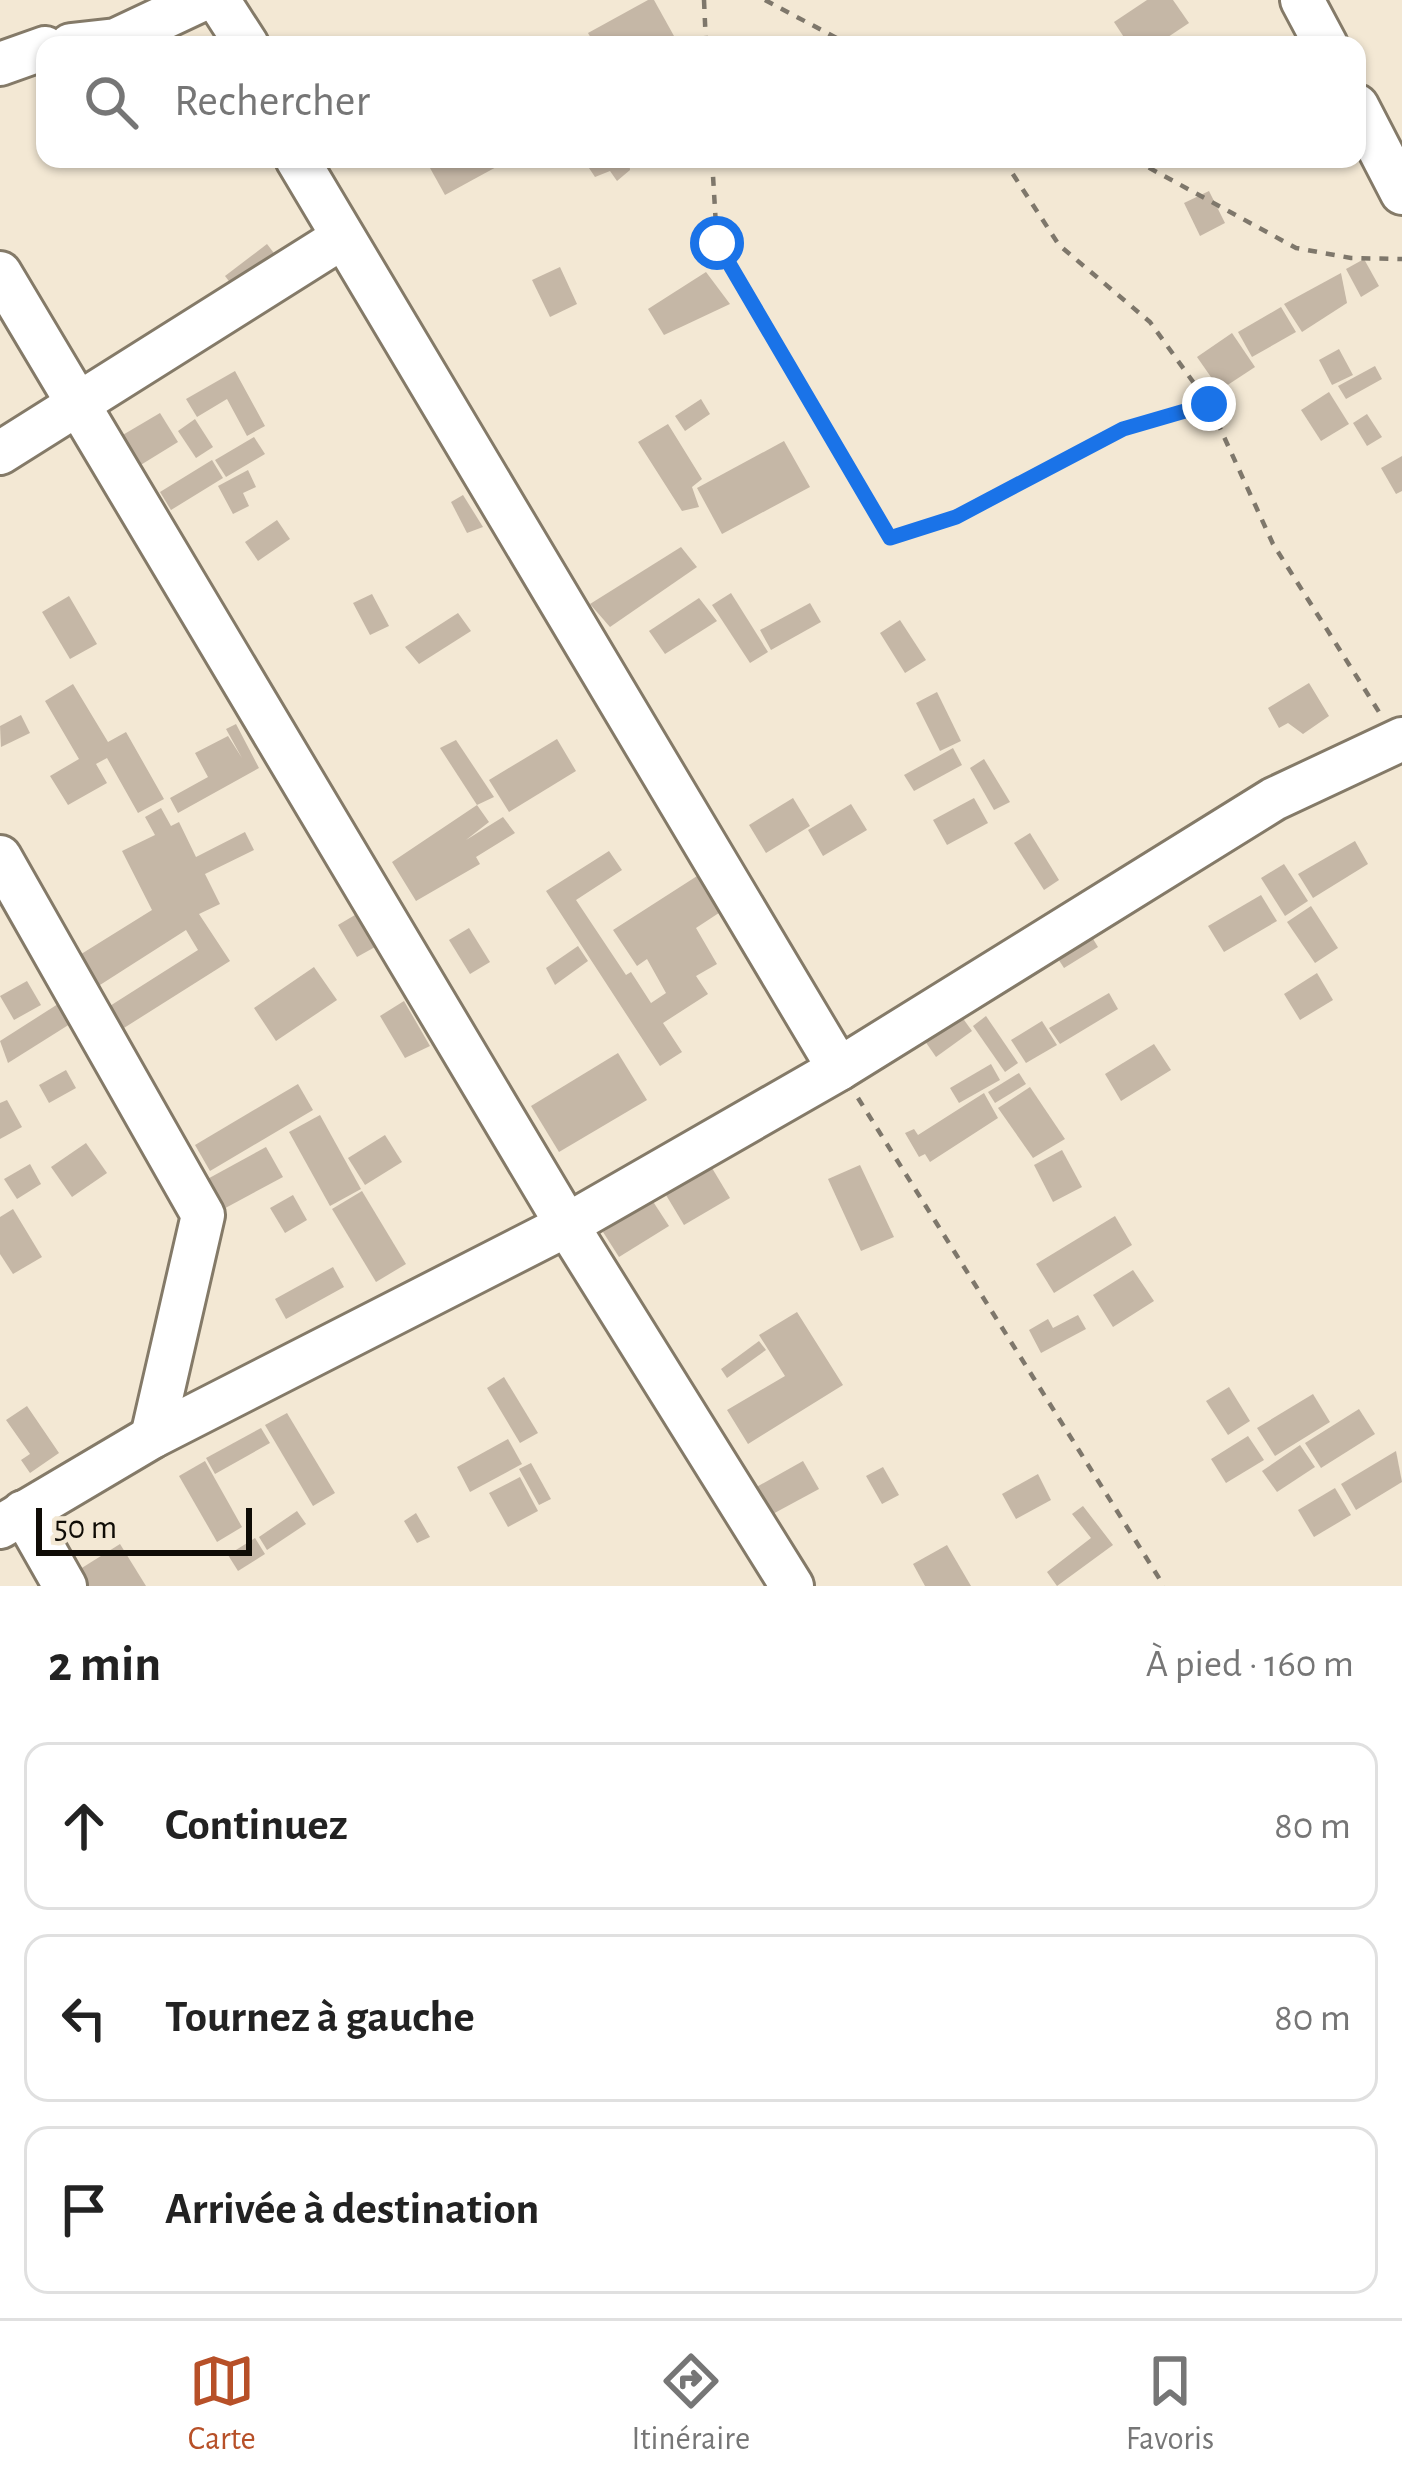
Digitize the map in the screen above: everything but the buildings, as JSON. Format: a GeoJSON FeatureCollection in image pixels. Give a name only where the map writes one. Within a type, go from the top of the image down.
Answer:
{"type":"FeatureCollection","features":[{"type":"Feature","properties":{"kind":"street"},"geometry":{"type":"LineString","coordinates":[[124,36],[201,0]]}},
{"type":"Feature","properties":{"kind":"street"},"geometry":{"type":"LineString","coordinates":[[218,0],[241,36]]}},
{"type":"Feature","properties":{"kind":"street"},"geometry":{"type":"LineString","coordinates":[[1302,0],[1321,36]]}},
{"type":"Feature","properties":{"kind":"street"},"geometry":{"type":"LineString","coordinates":[[0,64],[36,51]]}},
{"type":"Feature","properties":{"kind":"street"},"geometry":{"type":"LineString","coordinates":[[1366,123],[1402,193]]}},
{"type":"Feature","properties":{"kind":"street"},"geometry":{"type":"LineString","coordinates":[[302,168],[839,1069]]}},
{"type":"Feature","properties":{"kind":"street"},"geometry":{"type":"LineString","coordinates":[[0,453],[340,239]]}},
{"type":"Feature","properties":{"kind":"street"},"geometry":{"type":"LineString","coordinates":[[0,273],[566,1225],[792,1586]]}},
{"type":"Feature","properties":{"kind":"street"},"geometry":{"type":"LineString","coordinates":[[64,1586],[12,1520],[152,1437],[566,1225],[839,1069],[1274,800],[1400,741]]}},
{"type":"Feature","properties":{"kind":"street"},"geometry":{"type":"LineString","coordinates":[[0,857],[202,1215],[152,1437]]}},
{"type":"Feature","properties":{"kind":"path"},"geometry":{"type":"LineString","coordinates":[[704,0],[706,36]]}},
{"type":"Feature","properties":{"kind":"path"},"geometry":{"type":"LineString","coordinates":[[765,0],[833,36]]}},
{"type":"Feature","properties":{"kind":"path"},"geometry":{"type":"LineString","coordinates":[[713,168],[717,243],[890,538],[956,517],[1123,429],[1209,404]]}},
{"type":"Feature","properties":{"kind":"path"},"geometry":{"type":"LineString","coordinates":[[1009,168],[1059,245],[1150,322],[1209,404],[1273,544],[1400,741]]}},
{"type":"Feature","properties":{"kind":"path"},"geometry":{"type":"LineString","coordinates":[[1149,168],[1296,248],[1351,258],[1402,259]]}},
{"type":"Feature","properties":{"kind":"path"},"geometry":{"type":"LineString","coordinates":[[839,1069],[1164,1586]]}},
{"type":"Feature","properties":{"kind":"route"},"geometry":{"type":"LineString","coordinates":[[717,243],[890,538],[956,517],[1123,429],[1209,404]]}}]}
